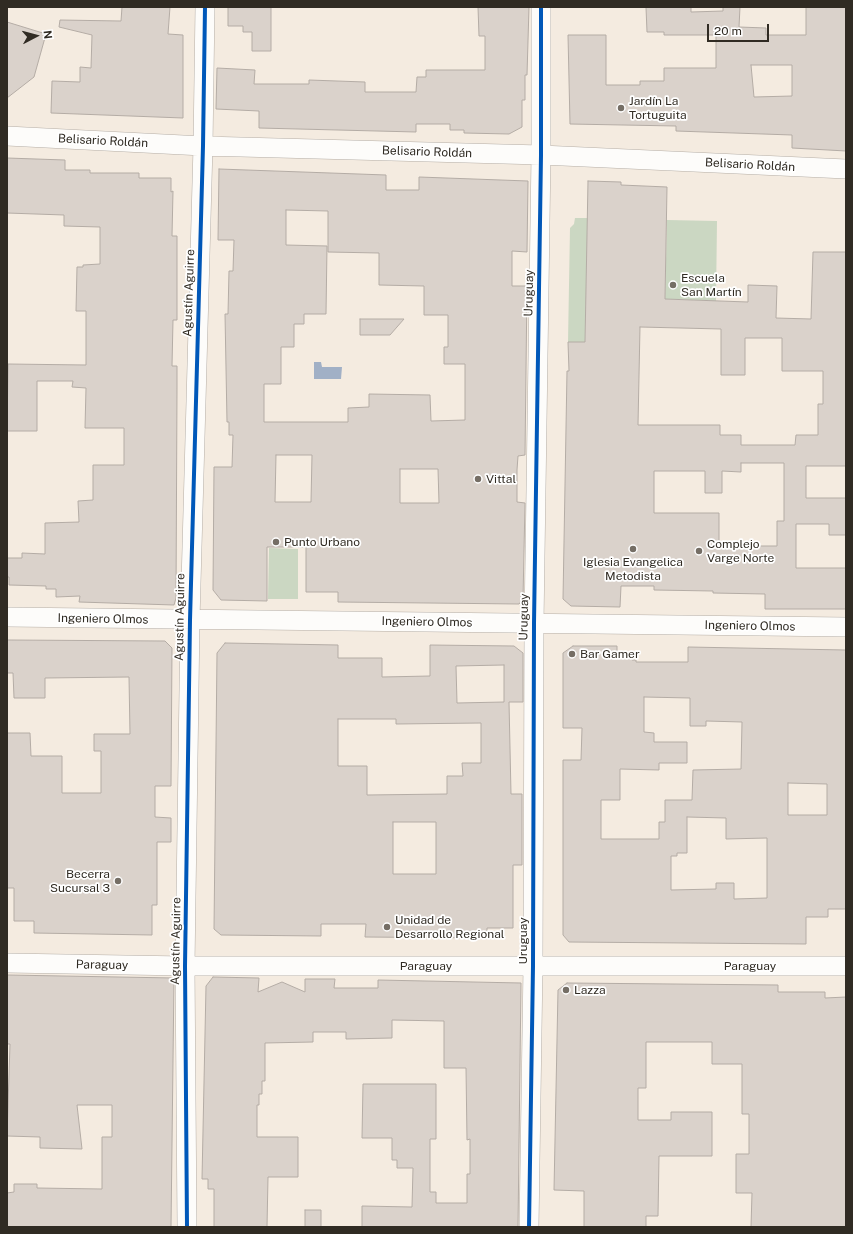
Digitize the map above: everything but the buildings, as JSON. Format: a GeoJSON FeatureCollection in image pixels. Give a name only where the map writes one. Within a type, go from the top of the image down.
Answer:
{"type":"FeatureCollection","features":[{"type":"Feature","properties":{"kind":"street","name":"Agustín Aguirre"},"geometry":{"type":"LineString","coordinates":[[187,1227],[185,966],[190,620],[203,146],[205,7]]}},
{"type":"Feature","properties":{"kind":"street","name":"Uruguay"},"geometry":{"type":"LineString","coordinates":[[529,1227],[533,966],[534,623],[541,155],[541,7]]}},
{"type":"Feature","properties":{"kind":"street","name":"Belisario Roldán"},"geometry":{"type":"LineString","coordinates":[[7,136],[203,146],[541,155],[846,169]]}},
{"type":"Feature","properties":{"kind":"street","name":"Ingeniero Olmos"},"geometry":{"type":"LineString","coordinates":[[7,617],[846,628]]}},
{"type":"Feature","properties":{"kind":"street","name":"Paraguay"},"geometry":{"type":"LineString","coordinates":[[7,963],[185,966],[846,966]]}},
{"type":"Feature","properties":{"kind":"green space"},"geometry":{"type":"Polygon","coordinates":[[[575,218],[588,218],[585,342],[568,342],[570,228],[574,224],[575,218]]]}},
{"type":"Feature","properties":{"kind":"green space"},"geometry":{"type":"Polygon","coordinates":[[[667,220],[717,221],[716,301],[665,299],[667,220]]]}},
{"type":"Feature","properties":{"kind":"green space"},"geometry":{"type":"Polygon","coordinates":[[[269,548],[298,549],[298,599],[268,599],[269,548]]]}},
{"type":"Feature","properties":{"kind":"water"},"geometry":{"type":"Polygon","coordinates":[[[314,362],[321,362],[322,367],[342,367],[341,379],[314,379],[314,362]]]}},
{"type":"Feature","properties":{"kind":"cycle path"},"geometry":{"type":"LineString","coordinates":[[187,1227],[185,966],[190,620],[203,146],[205,7]]}},
{"type":"Feature","properties":{"kind":"cycle path"},"geometry":{"type":"LineString","coordinates":[[529,1227],[533,966],[534,623],[541,155],[541,7]]}},
{"type":"Feature","properties":{"kind":"place","name":"Jardín La Tortuguita"},"geometry":{"type":"Point","coordinates":[621,108]}},
{"type":"Feature","properties":{"kind":"place","name":"Escuela San Martín"},"geometry":{"type":"Point","coordinates":[673,285]}},
{"type":"Feature","properties":{"kind":"place","name":"Vittal"},"geometry":{"type":"Point","coordinates":[478,479]}},
{"type":"Feature","properties":{"kind":"place","name":"Punto Urbano"},"geometry":{"type":"Point","coordinates":[276,542]}},
{"type":"Feature","properties":{"kind":"place","name":"Iglesia Evangelica Metodista"},"geometry":{"type":"Point","coordinates":[633,549]}},
{"type":"Feature","properties":{"kind":"place","name":"Complejo Varge Norte"},"geometry":{"type":"Point","coordinates":[699,551]}},
{"type":"Feature","properties":{"kind":"place","name":"Bar Gamer"},"geometry":{"type":"Point","coordinates":[572,654]}},
{"type":"Feature","properties":{"kind":"place","name":"Becerra Sucursal 3"},"geometry":{"type":"Point","coordinates":[118,881]}},
{"type":"Feature","properties":{"kind":"place","name":"Unidad de Desarrollo Regional"},"geometry":{"type":"Point","coordinates":[387,927]}},
{"type":"Feature","properties":{"kind":"place","name":"Lazza"},"geometry":{"type":"Point","coordinates":[566,990]}}]}
